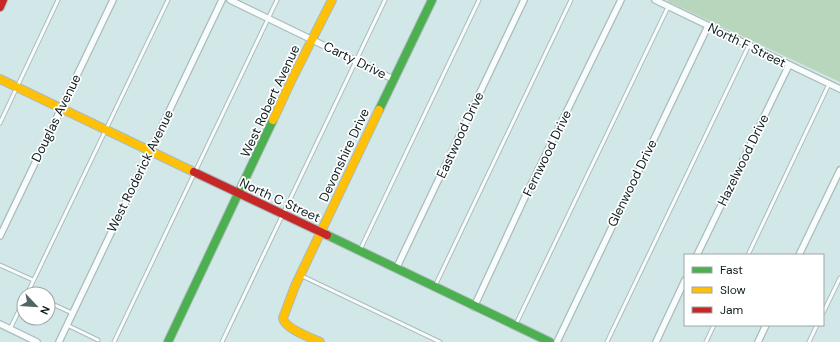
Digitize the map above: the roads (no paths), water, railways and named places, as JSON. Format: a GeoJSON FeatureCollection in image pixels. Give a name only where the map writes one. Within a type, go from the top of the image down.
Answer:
{"type":"FeatureCollection","features":[{"type":"Feature","properties":{"kind":"street"},"geometry":{"type":"LineString","coordinates":[[0,7],[3,0]]}},
{"type":"Feature","properties":{"kind":"street","name":"Douglas Avenue"},"geometry":{"type":"LineString","coordinates":[[0,236],[113,0]]}},
{"type":"Feature","properties":{"kind":"street","name":"West Roderick Avenue"},"geometry":{"type":"LineString","coordinates":[[59,342],[222,0]]}},
{"type":"Feature","properties":{"kind":"street","name":"Carty Drive"},"geometry":{"type":"LineString","coordinates":[[230,0],[394,79]]}},
{"type":"Feature","properties":{"kind":"street","name":"West Robert Avenue"},"geometry":{"type":"LineString","coordinates":[[168,342],[292,79],[332,0]]}},
{"type":"Feature","properties":{"kind":"street","name":"Devonshire Drive"},"geometry":{"type":"LineString","coordinates":[[320,342],[287,326],[283,321],[283,318],[300,275],[432,0]]}},
{"type":"Feature","properties":{"kind":"street","name":"Eastwood Drive"},"geometry":{"type":"LineString","coordinates":[[396,269],[524,0]]}},
{"type":"Feature","properties":{"kind":"street","name":"Fernwood Drive"},"geometry":{"type":"LineString","coordinates":[[474,307],[525,197],[621,0]]}},
{"type":"Feature","properties":{"kind":"street","name":"North F Street"},"geometry":{"type":"LineString","coordinates":[[654,0],[840,89]]}},
{"type":"Feature","properties":{"kind":"street","name":"Glenwood Drive"},"geometry":{"type":"LineString","coordinates":[[557,342],[708,26]]}},
{"type":"Feature","properties":{"kind":"street","name":"Hazelwood Drive"},"geometry":{"type":"LineString","coordinates":[[697,254],[789,65]]}},
{"type":"Feature","properties":{"kind":"street","name":"North C Street"},"geometry":{"type":"LineString","coordinates":[[0,79],[474,307],[550,342]]}},
{"type":"Feature","properties":{"kind":"street"},"geometry":{"type":"LineString","coordinates":[[799,254],[840,170]]}},
{"type":"Feature","properties":{"kind":"street"},"geometry":{"type":"LineString","coordinates":[[656,342],[684,282]]}},
{"type":"Feature","properties":{"kind":"street"},"geometry":{"type":"LineString","coordinates":[[0,324],[37,342]]}},
{"type":"Feature","properties":{"kind":"street"},"geometry":{"type":"LineString","coordinates":[[758,342],[766,326]]}},
{"type":"Feature","properties":{"kind":"lane"},"geometry":{"type":"LineString","coordinates":[[0,123],[58,0]]}},
{"type":"Feature","properties":{"kind":"lane"},"geometry":{"type":"LineString","coordinates":[[30,286],[168,0]]}},
{"type":"Feature","properties":{"kind":"lane"},"geometry":{"type":"LineString","coordinates":[[114,342],[277,0]]}},
{"type":"Feature","properties":{"kind":"lane"},"geometry":{"type":"LineString","coordinates":[[222,342],[385,0]]}},
{"type":"Feature","properties":{"kind":"lane"},"geometry":{"type":"LineString","coordinates":[[359,252],[479,0]]}},
{"type":"Feature","properties":{"kind":"lane"},"geometry":{"type":"LineString","coordinates":[[434,287],[571,0]]}},
{"type":"Feature","properties":{"kind":"lane"},"geometry":{"type":"LineString","coordinates":[[515,325],[668,7]]}},
{"type":"Feature","properties":{"kind":"lane"},"geometry":{"type":"LineString","coordinates":[[607,342],[749,45]]}},
{"type":"Feature","properties":{"kind":"lane"},"geometry":{"type":"LineString","coordinates":[[748,254],[829,84]]}},
{"type":"Feature","properties":{"kind":"lane"},"geometry":{"type":"LineString","coordinates":[[0,265],[33,280]]}},
{"type":"Feature","properties":{"kind":"lane"},"geometry":{"type":"LineString","coordinates":[[300,275],[440,342]]}},
{"type":"Feature","properties":{"kind":"lane"},"geometry":{"type":"LineString","coordinates":[[824,311],[840,278]]}},
{"type":"Feature","properties":{"kind":"lane"},"geometry":{"type":"LineString","coordinates":[[56,306],[72,313]]}},
{"type":"Feature","properties":{"kind":"lane"},"geometry":{"type":"LineString","coordinates":[[10,329],[16,317]]}},
{"type":"Feature","properties":{"kind":"lane"},"geometry":{"type":"LineString","coordinates":[[67,325],[98,340]]}},
{"type":"Feature","properties":{"kind":"lane"},"geometry":{"type":"LineString","coordinates":[[706,342],[714,326]]}},
{"type":"Feature","properties":{"kind":"lane"},"geometry":{"type":"LineString","coordinates":[[809,342],[817,326]]}}]}
